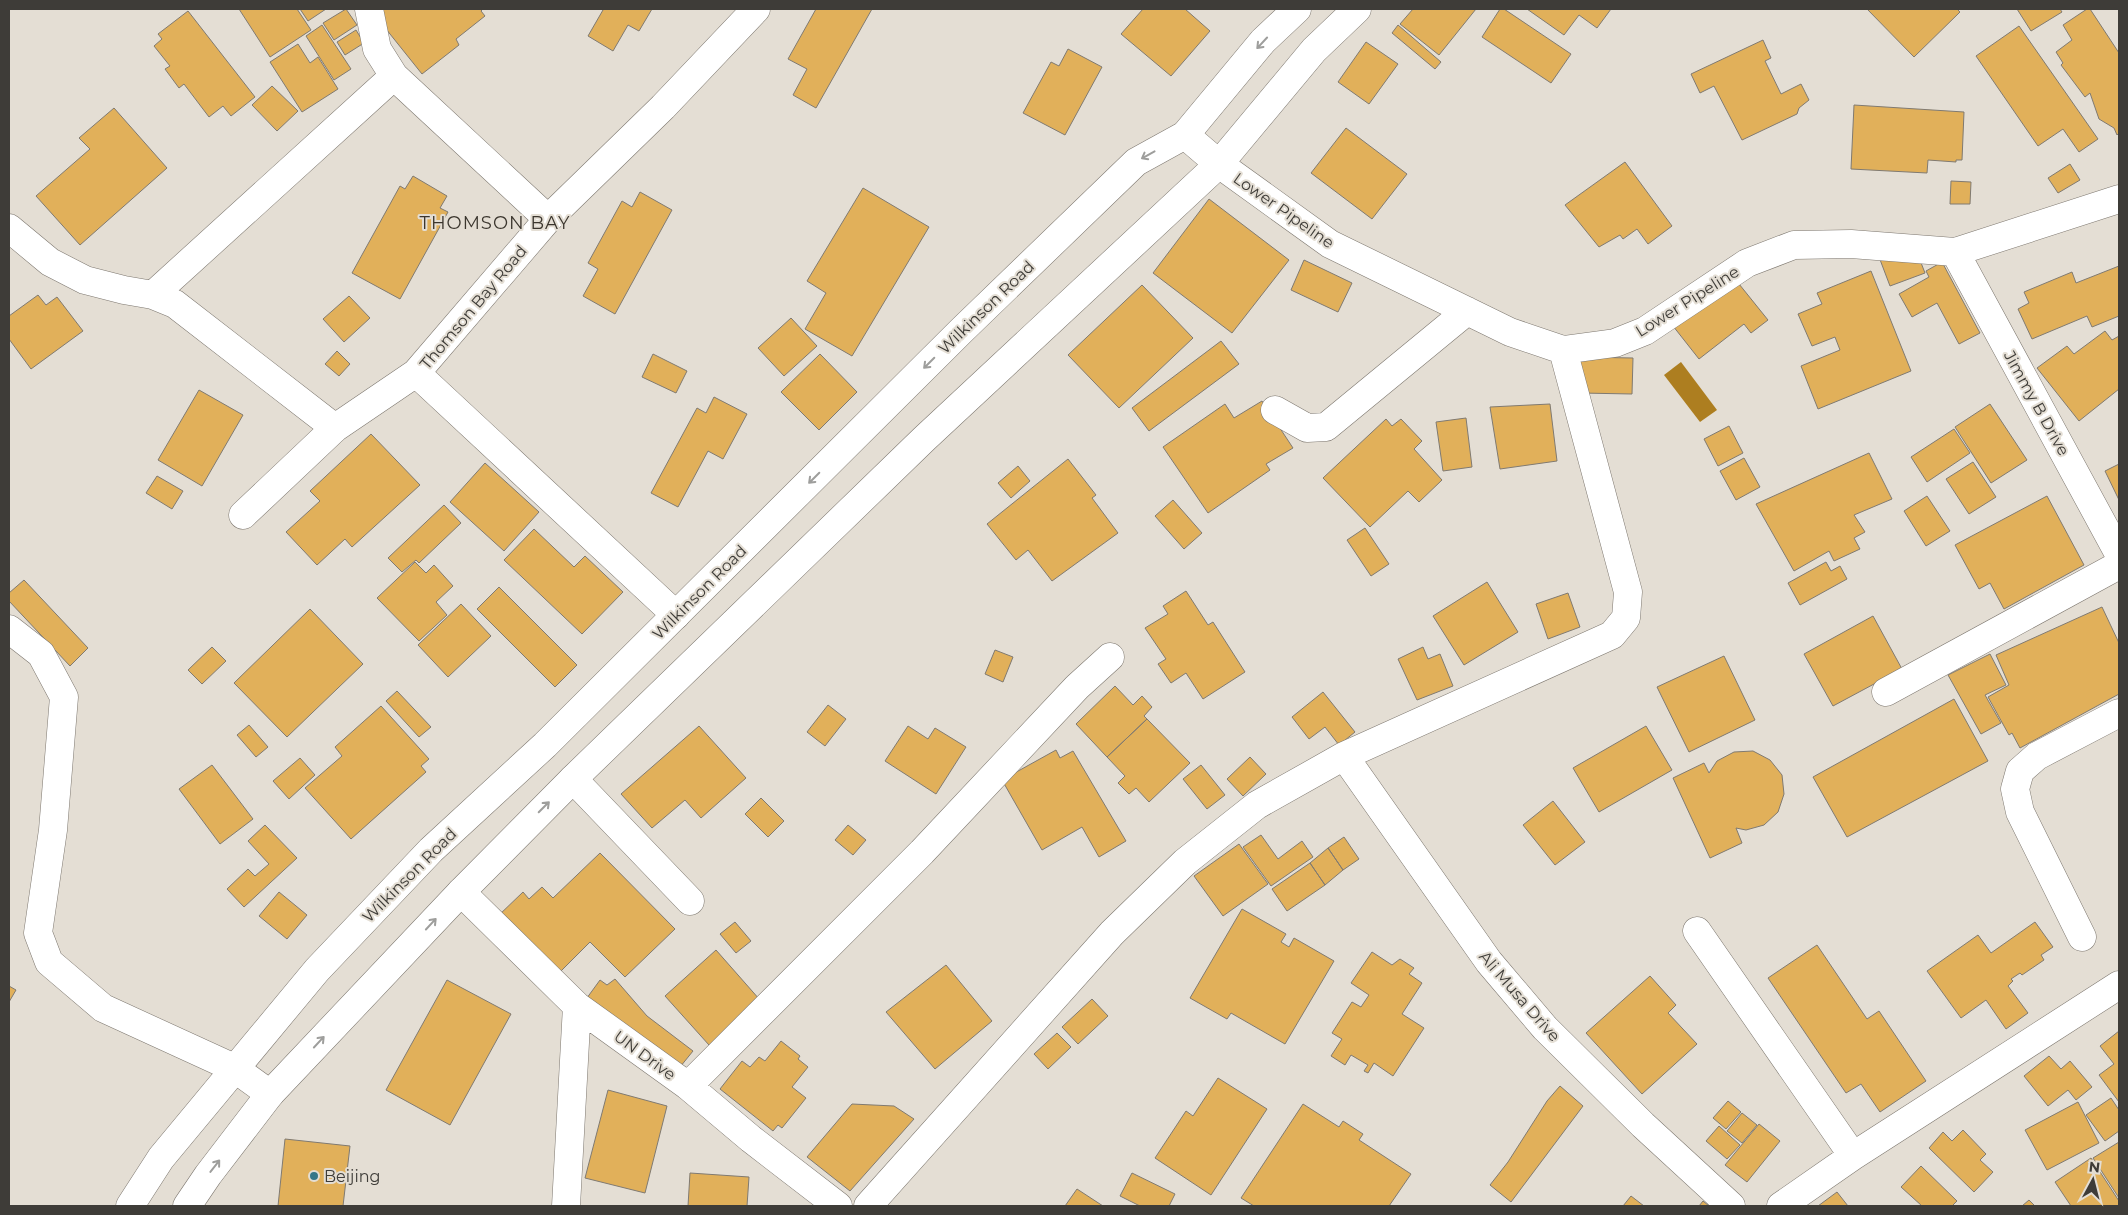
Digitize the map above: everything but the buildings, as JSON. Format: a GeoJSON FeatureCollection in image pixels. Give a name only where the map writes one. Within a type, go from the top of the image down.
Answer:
{"type":"FeatureCollection","features":[{"type":"Feature","properties":{"kind":"street"},"geometry":{"type":"LineString","coordinates":[[369,9],[377,49],[394,76],[548,219]]}},
{"type":"Feature","properties":{"kind":"street","name":"Thomson Bay Road"},"geometry":{"type":"LineString","coordinates":[[676,615],[416,374],[548,219],[663,107],[756,9]]}},
{"type":"Feature","properties":{"kind":"street","name":"Wilkinson Road"},"geometry":{"type":"LineString","coordinates":[[130,1206],[161,1158],[234,1068],[317,970],[431,850],[545,745],[961,331],[1136,162],[1185,135],[1263,41],[1297,9]]}},
{"type":"Feature","properties":{"kind":"street"},"geometry":{"type":"LineString","coordinates":[[188,1206],[208,1175],[270,1094],[461,892],[573,779],[916,445],[1219,164],[1314,50],[1357,9]]}},
{"type":"Feature","properties":{"kind":"street"},"geometry":{"type":"LineString","coordinates":[[153,295],[394,76]]}},
{"type":"Feature","properties":{"kind":"street","name":"Lower Pipeline"},"geometry":{"type":"LineString","coordinates":[[1185,135],[1219,164],[1330,244],[1510,332],[1562,350],[1615,343],[1645,331],[1747,263],[1794,245],[1851,244],[1955,252],[2119,199]]}},
{"type":"Feature","properties":{"kind":"street"},"geometry":{"type":"LineString","coordinates":[[9,228],[50,262],[85,280],[153,295],[175,304],[335,428]]}},
{"type":"Feature","properties":{"kind":"street","name":"Jimmy B Drive"},"geometry":{"type":"LineString","coordinates":[[1955,252],[2119,554]]}},
{"type":"Feature","properties":{"kind":"street"},"geometry":{"type":"LineString","coordinates":[[1276,410],[1307,428],[1326,427],[1467,311]]}},
{"type":"Feature","properties":{"kind":"street"},"geometry":{"type":"LineString","coordinates":[[868,1206],[1112,933],[1185,862],[1256,805],[1344,756],[1612,635],[1626,618],[1628,592],[1562,350]]}},
{"type":"Feature","properties":{"kind":"street"},"geometry":{"type":"LineString","coordinates":[[243,515],[335,428],[416,374]]}},
{"type":"Feature","properties":{"kind":"street"},"geometry":{"type":"LineString","coordinates":[[1886,692],[2119,565]]}},
{"type":"Feature","properties":{"kind":"street"},"geometry":{"type":"LineString","coordinates":[[9,629],[41,654],[64,696],[54,830],[38,933],[48,962],[103,1008],[234,1068],[270,1094]]}},
{"type":"Feature","properties":{"kind":"street"},"geometry":{"type":"LineString","coordinates":[[688,1086],[922,852],[1077,687],[1110,657]]}},
{"type":"Feature","properties":{"kind":"street"},"geometry":{"type":"LineString","coordinates":[[2082,938],[2020,812],[2014,789],[2020,771],[2037,756],[2119,713]]}},
{"type":"Feature","properties":{"kind":"street","name":"Ali Musa Drive"},"geometry":{"type":"LineString","coordinates":[[1344,756],[1488,962],[1545,1028],[1643,1125],[1731,1206]]}},
{"type":"Feature","properties":{"kind":"street"},"geometry":{"type":"LineString","coordinates":[[573,779],[690,901]]}},
{"type":"Feature","properties":{"kind":"street","name":"UN Drive"},"geometry":{"type":"LineString","coordinates":[[461,892],[577,1006],[688,1086],[838,1206]]}},
{"type":"Feature","properties":{"kind":"street"},"geometry":{"type":"LineString","coordinates":[[1697,931],[1853,1156]]}},
{"type":"Feature","properties":{"kind":"street"},"geometry":{"type":"LineString","coordinates":[[1781,1206],[1853,1156],[2119,985]]}},
{"type":"Feature","properties":{"kind":"street"},"geometry":{"type":"LineString","coordinates":[[566,1206],[577,1006]]}},
{"type":"Feature","properties":{"kind":"shaded area"},"geometry":{"type":"Polygon","coordinates":[[[1681,362],[1717,410],[1700,422],[1664,375],[1681,362]]]}},
{"type":"Feature","properties":{"kind":"place","name":"Beijing"},"geometry":{"type":"Point","coordinates":[314,1176]}},
{"type":"Feature","properties":{"kind":"district","name":"THOMSON BAY"},"geometry":{"type":"Point","coordinates":[495,223]}}]}
